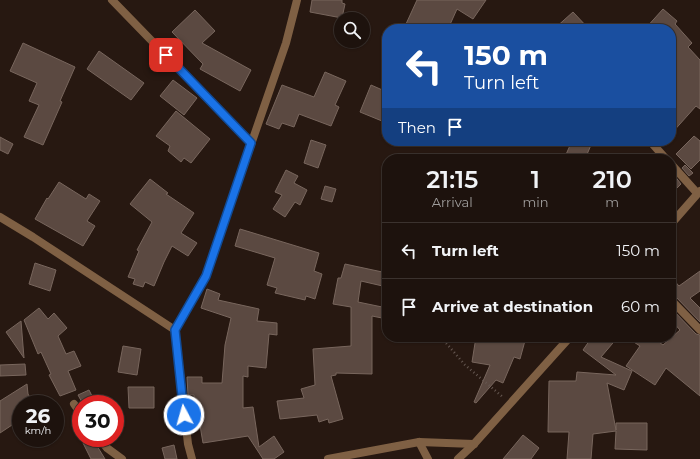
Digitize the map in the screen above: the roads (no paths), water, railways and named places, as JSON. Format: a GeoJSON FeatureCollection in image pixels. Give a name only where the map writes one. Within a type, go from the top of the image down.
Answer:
{"type":"FeatureCollection","features":[{"type":"Feature","properties":{"kind":"street"},"geometry":{"type":"LineString","coordinates":[[112,0],[251,143]]}},
{"type":"Feature","properties":{"kind":"street"},"geometry":{"type":"LineString","coordinates":[[192,459],[188,444],[175,330],[206,276],[286,43],[297,0]]}},
{"type":"Feature","properties":{"kind":"street"},"geometry":{"type":"LineString","coordinates":[[654,146],[662,154]]}},
{"type":"Feature","properties":{"kind":"street"},"geometry":{"type":"LineString","coordinates":[[676,169],[699,192],[676,218]]}},
{"type":"Feature","properties":{"kind":"street"},"geometry":{"type":"LineString","coordinates":[[0,217],[175,330]]}},
{"type":"Feature","properties":{"kind":"street"},"geometry":{"type":"LineString","coordinates":[[676,305],[700,330]]}},
{"type":"Feature","properties":{"kind":"street"},"geometry":{"type":"LineString","coordinates":[[458,459],[474,444],[510,402],[565,342]]}},
{"type":"Feature","properties":{"kind":"street"},"geometry":{"type":"LineString","coordinates":[[328,459],[419,442],[474,444]]}},
{"type":"Feature","properties":{"kind":"street"},"geometry":{"type":"LineString","coordinates":[[419,442],[428,459]]}},
{"type":"Feature","properties":{"kind":"street"},"geometry":{"type":"LineString","coordinates":[[106,447],[122,459]]}}]}
